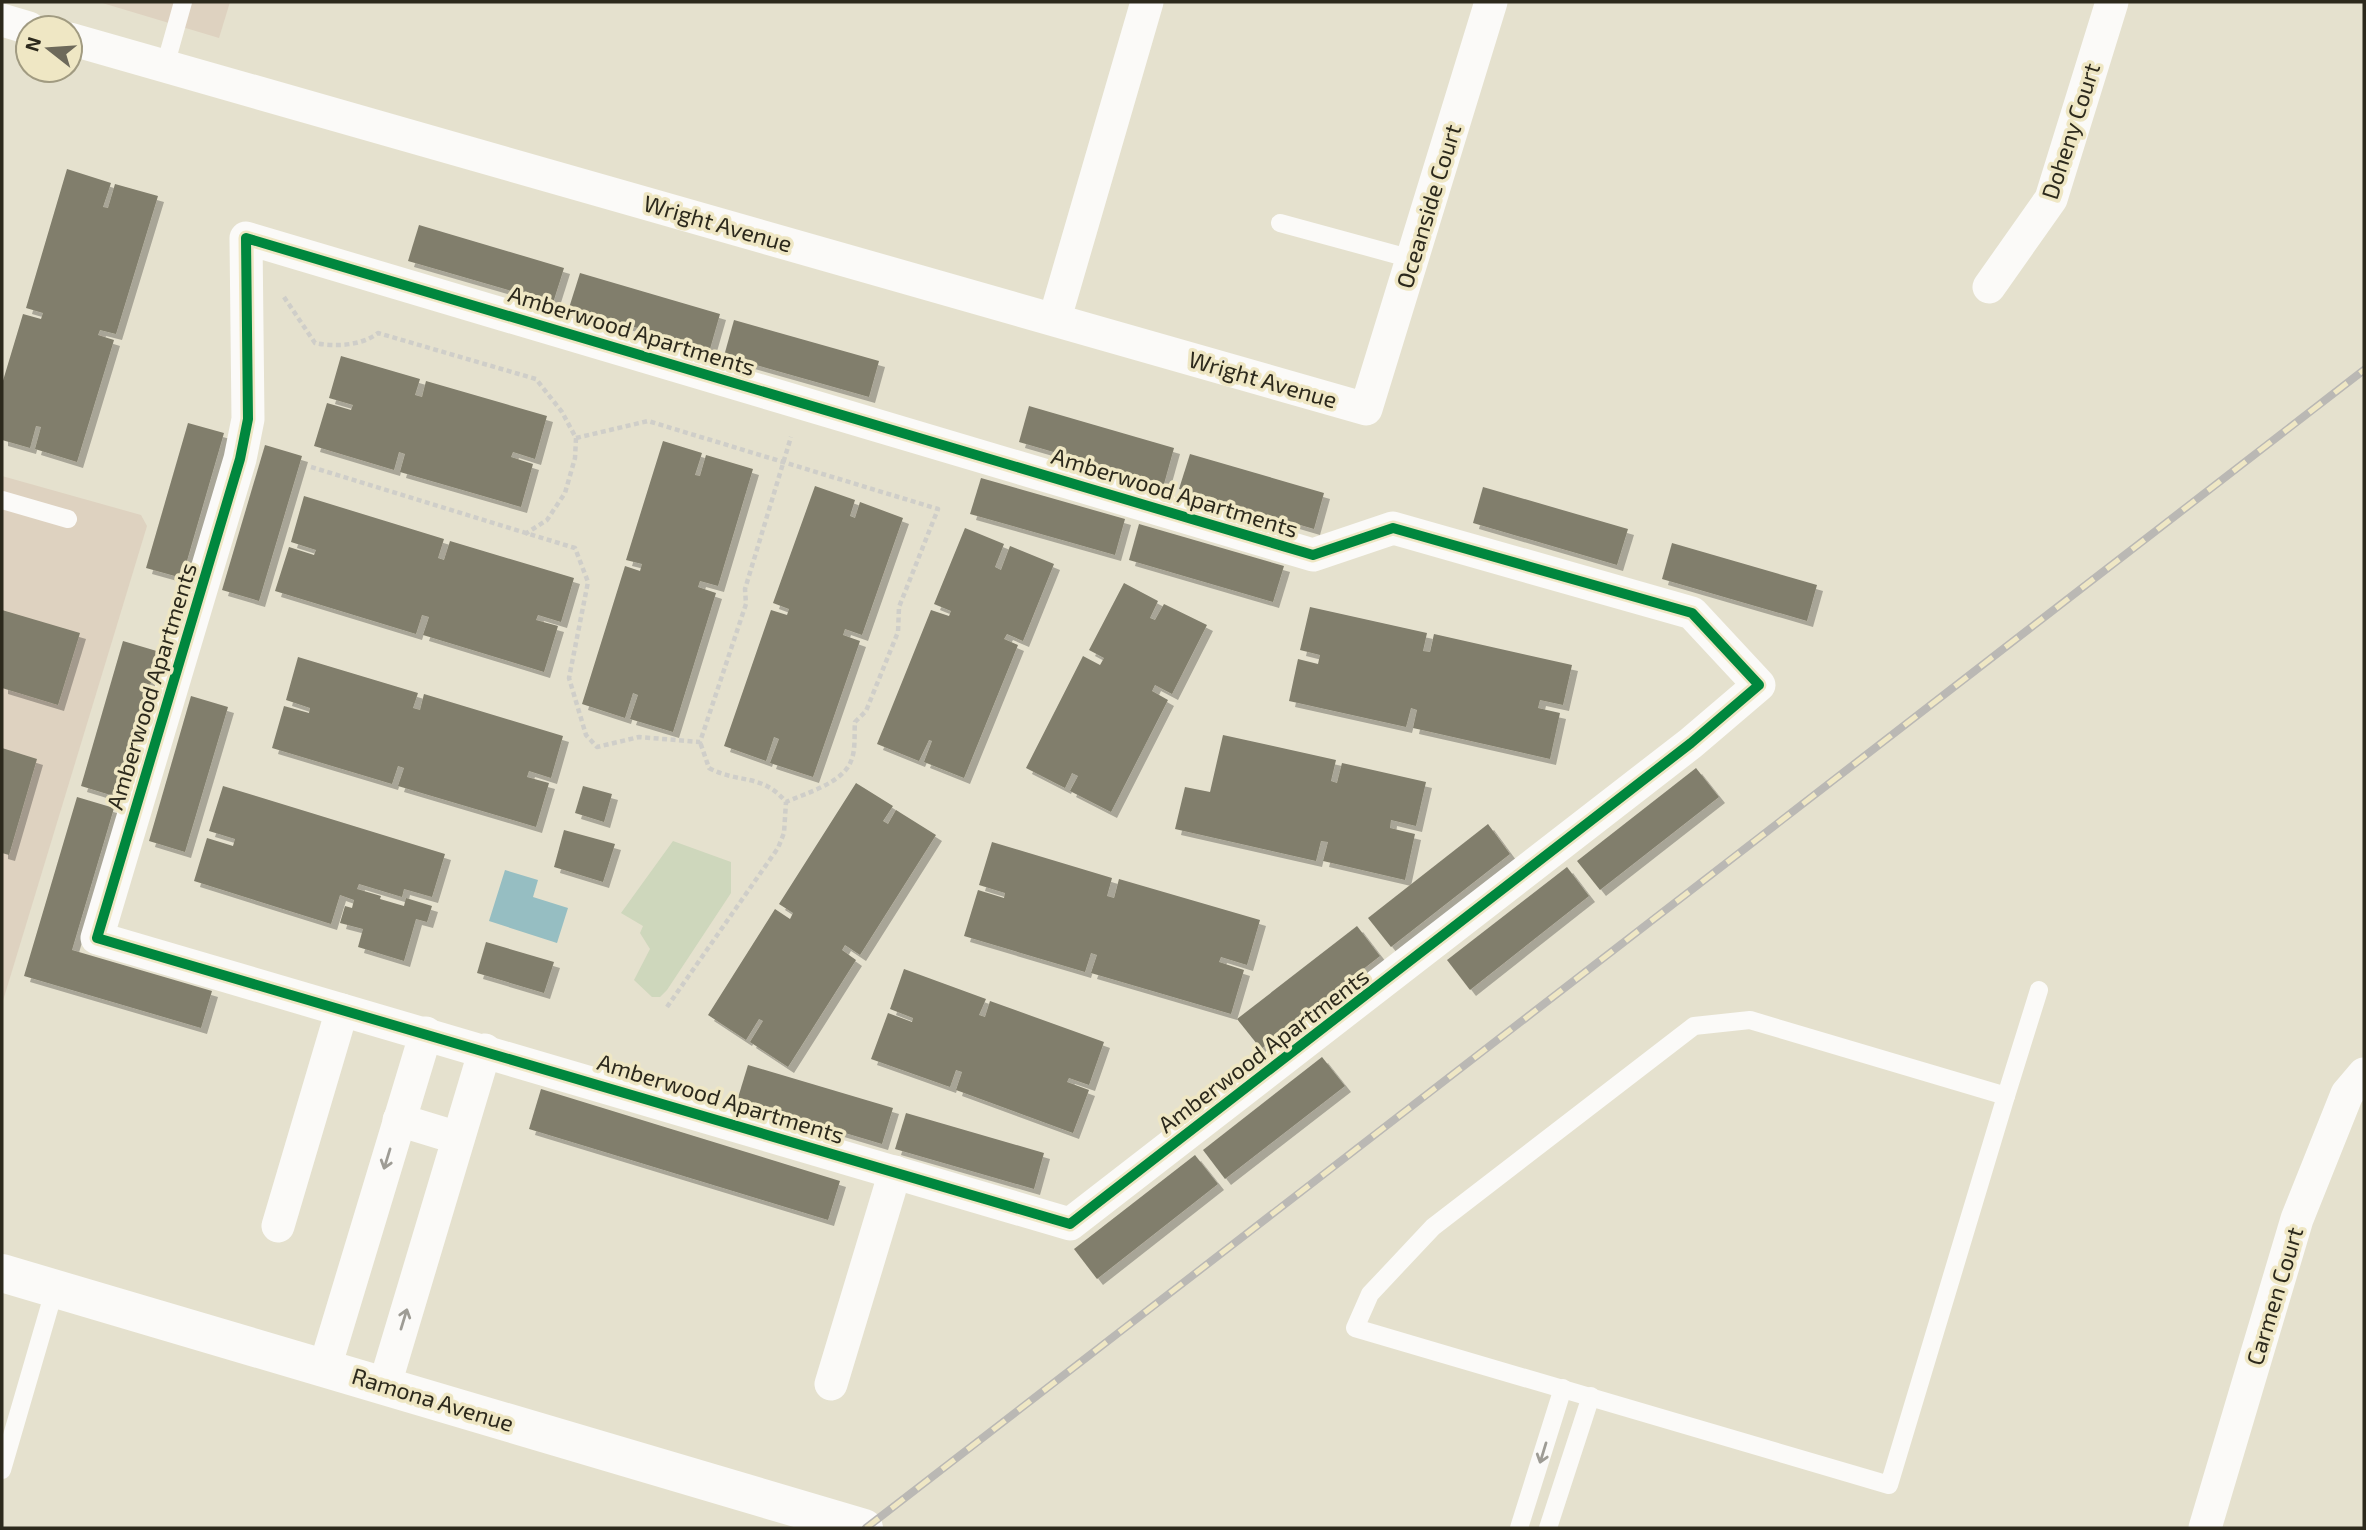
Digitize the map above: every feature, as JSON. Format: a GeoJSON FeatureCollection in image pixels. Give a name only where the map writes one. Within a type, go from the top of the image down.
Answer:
{"type":"FeatureCollection","features":[{"type":"Feature","properties":{"kind":"main road","name":"Ramona Avenue"},"geometry":{"type":"LineString","coordinates":[[2,1273],[864,1528]]}},
{"type":"Feature","properties":{"kind":"street"},"geometry":{"type":"LineString","coordinates":[[1055,318],[1147,2]]}},
{"type":"Feature","properties":{"kind":"street","name":"Oceanside Court"},"geometry":{"type":"LineString","coordinates":[[1366,410],[1491,2]]}},
{"type":"Feature","properties":{"kind":"street","name":"Doheny Court"},"geometry":{"type":"LineString","coordinates":[[1989,287],[2051,200],[2112,2]]}},
{"type":"Feature","properties":{"kind":"street","name":"Wright Avenue"},"geometry":{"type":"LineString","coordinates":[[84,44],[1055,318],[1366,410]]}},
{"type":"Feature","properties":{"kind":"street","name":"Amberwood Apartments"},"geometry":{"type":"LineString","coordinates":[[248,226],[801,402],[1314,555],[1393,528],[1692,613],[1759,685],[1669,761],[1070,1224],[97,938],[240,458],[248,419],[248,226]]}},
{"type":"Feature","properties":{"kind":"street"},"geometry":{"type":"LineString","coordinates":[[278,1226],[342,1010]]}},
{"type":"Feature","properties":{"kind":"street"},"geometry":{"type":"LineString","coordinates":[[325,1367],[426,1034]]}},
{"type":"Feature","properties":{"kind":"street"},"geometry":{"type":"LineString","coordinates":[[384,1384],[485,1050]]}},
{"type":"Feature","properties":{"kind":"street","name":"Carmen Court"},"geometry":{"type":"LineString","coordinates":[[2205,1528],[2297,1219],[2347,1094],[2364,1074]]}},
{"type":"Feature","properties":{"kind":"street"},"geometry":{"type":"LineString","coordinates":[[399,1120],[458,1138]]}},
{"type":"Feature","properties":{"kind":"street"},"geometry":{"type":"LineString","coordinates":[[831,1384],[895,1172]]}},
{"type":"Feature","properties":{"kind":"lane"},"geometry":{"type":"LineString","coordinates":[[165,66],[183,2]]}},
{"type":"Feature","properties":{"kind":"lane"},"geometry":{"type":"LineString","coordinates":[[1280,222],[1412,259]]}},
{"type":"Feature","properties":{"kind":"lane"},"geometry":{"type":"LineString","coordinates":[[2,500],[68,519]]}},
{"type":"Feature","properties":{"kind":"lane"},"geometry":{"type":"LineString","coordinates":[[2006,1096],[1750,1020],[1694,1026],[1433,1227],[1370,1294],[1354,1328],[1889,1485],[2039,990]]}},
{"type":"Feature","properties":{"kind":"lane"},"geometry":{"type":"LineString","coordinates":[[2,1470],[55,1288]]}},
{"type":"Feature","properties":{"kind":"lane"},"geometry":{"type":"LineString","coordinates":[[1519,1528],[1563,1388]]}},
{"type":"Feature","properties":{"kind":"lane"},"geometry":{"type":"LineString","coordinates":[[1548,1528],[1591,1396]]}},
{"type":"Feature","properties":{"kind":"path"},"geometry":{"type":"LineString","coordinates":[[278,287],[315,344],[328,346],[368,341],[378,332],[536,379],[562,412],[576,438],[575,458],[565,493],[547,520],[524,534]]}},
{"type":"Feature","properties":{"kind":"path"},"geometry":{"type":"LineString","coordinates":[[667,1007],[778,848],[784,833],[786,802],[775,788],[755,779],[726,777],[709,768],[700,742],[746,604],[745,589],[801,402]]}},
{"type":"Feature","properties":{"kind":"path"},"geometry":{"type":"LineString","coordinates":[[576,438],[648,421],[938,509],[899,607],[898,632],[866,711],[855,722],[852,760],[833,780],[786,802]]}},
{"type":"Feature","properties":{"kind":"path"},"geometry":{"type":"LineString","coordinates":[[311,467],[575,548],[588,582],[569,678],[586,735],[597,747],[608,747],[639,737],[700,742]]}},
{"type":"Feature","properties":{"kind":"shaded area"},"geometry":{"type":"Polygon","coordinates":[[[99,2],[230,2],[219,38],[99,2]]]}},
{"type":"Feature","properties":{"kind":"shaded area"},"geometry":{"type":"Polygon","coordinates":[[[2,476],[141,515],[147,526],[2,1004],[2,476]]]}},
{"type":"Feature","properties":{"kind":"green space"},"geometry":{"type":"Polygon","coordinates":[[[673,841],[731,862],[731,893],[667,990],[660,997],[652,997],[634,980],[650,949],[640,933],[643,926],[621,913],[673,841]]]}},
{"type":"Feature","properties":{"kind":"water"},"geometry":{"type":"Polygon","coordinates":[[[505,870],[538,880],[533,897],[568,908],[557,943],[489,921],[505,870]]]}},
{"type":"Feature","properties":{"kind":"building"},"geometry":{"type":"Polygon","coordinates":[[[67,169],[111,183],[103,207],[108,208],[115,184],[158,196],[116,334],[100,330],[98,335],[114,340],[77,462],[35,449],[41,427],[36,426],[30,448],[2,440],[2,384],[23,314],[41,319],[43,313],[26,308],[67,169]]]}},
{"type":"Feature","properties":{"kind":"building"},"geometry":{"type":"Polygon","coordinates":[[[419,225],[564,268],[553,303],[408,261],[419,225]]]}},
{"type":"Feature","properties":{"kind":"building"},"geometry":{"type":"Polygon","coordinates":[[[580,273],[720,314],[710,349],[569,308],[580,273]]]}},
{"type":"Feature","properties":{"kind":"building"},"geometry":{"type":"Polygon","coordinates":[[[734,320],[879,361],[869,397],[724,356],[734,320]]]}},
{"type":"Feature","properties":{"kind":"building"},"geometry":{"type":"Polygon","coordinates":[[[341,356],[420,379],[415,395],[422,397],[426,381],[547,416],[535,459],[513,452],[511,457],[533,464],[521,507],[400,472],[405,454],[399,452],[394,470],[314,446],[327,403],[351,410],[353,405],[329,398],[341,356]]]}},
{"type":"Feature","properties":{"kind":"building"},"geometry":{"type":"Polygon","coordinates":[[[1029,406],[1174,448],[1164,484],[1019,442],[1029,406]]]}},
{"type":"Feature","properties":{"kind":"building"},"geometry":{"type":"Polygon","coordinates":[[[188,423],[224,433],[182,578],[146,568],[188,423]]]}},
{"type":"Feature","properties":{"kind":"building"},"geometry":{"type":"Polygon","coordinates":[[[663,441],[702,453],[695,475],[700,476],[706,455],[753,469],[718,586],[700,581],[698,587],[716,593],[673,732],[630,719],[638,695],[633,693],[625,718],[582,704],[625,566],[640,571],[642,564],[626,560],[663,441]]]}},
{"type":"Feature","properties":{"kind":"building"},"geometry":{"type":"Polygon","coordinates":[[[265,445],[302,456],[259,601],[222,590],[265,445]]]}},
{"type":"Feature","properties":{"kind":"building"},"geometry":{"type":"Polygon","coordinates":[[[1190,454],[1324,493],[1314,529],[1179,489],[1190,454]]]}},
{"type":"Feature","properties":{"kind":"building"},"geometry":{"type":"Polygon","coordinates":[[[981,478],[1125,519],[1115,555],[970,514],[981,478]]]}},
{"type":"Feature","properties":{"kind":"building"},"geometry":{"type":"Polygon","coordinates":[[[815,486],[855,500],[850,516],[855,518],[860,502],[903,518],[862,635],[845,629],[843,635],[860,641],[813,777],[770,763],[779,739],[774,737],[766,761],[724,746],[771,610],[787,615],[789,609],[773,603],[815,486]]]}},
{"type":"Feature","properties":{"kind":"building"},"geometry":{"type":"Polygon","coordinates":[[[1483,487],[1628,529],[1617,565],[1473,523],[1483,487]]]}},
{"type":"Feature","properties":{"kind":"building"},"geometry":{"type":"Polygon","coordinates":[[[304,496],[444,539],[438,558],[444,560],[450,541],[574,578],[561,622],[538,615],[536,620],[558,626],[544,672],[423,635],[429,617],[422,615],[416,634],[275,591],[289,547],[314,555],[316,550],[291,542],[304,496]]]}},
{"type":"Feature","properties":{"kind":"building"},"geometry":{"type":"Polygon","coordinates":[[[1139,524],[1284,566],[1273,602],[1129,560],[1139,524]]]}},
{"type":"Feature","properties":{"kind":"building"},"geometry":{"type":"Polygon","coordinates":[[[965,528],[1004,544],[995,567],[1001,570],[1010,546],[1054,564],[1023,641],[1007,634],[1004,639],[1018,645],[964,778],[924,762],[932,741],[929,740],[919,761],[877,744],[931,610],[949,616],[951,611],[934,604],[965,528]]]}},
{"type":"Feature","properties":{"kind":"building"},"geometry":{"type":"Polygon","coordinates":[[[1672,543],[1817,585],[1807,621],[1662,579],[1672,543]]]}},
{"type":"Feature","properties":{"kind":"building"},"geometry":{"type":"Polygon","coordinates":[[[1124,583],[1158,601],[1150,618],[1155,620],[1164,604],[1207,625],[1172,694],[1155,685],[1152,691],[1168,700],[1111,812],[1070,791],[1078,776],[1072,773],[1065,788],[1026,768],[1083,656],[1100,665],[1104,658],[1089,650],[1124,583]]]}},
{"type":"Feature","properties":{"kind":"building"},"geometry":{"type":"Polygon","coordinates":[[[1310,607],[1427,633],[1423,651],[1430,652],[1434,634],[1572,665],[1563,705],[1540,700],[1538,708],[1560,713],[1550,759],[1413,728],[1417,710],[1411,708],[1406,727],[1289,701],[1298,659],[1318,664],[1320,655],[1300,650],[1310,607]]]}},
{"type":"Feature","properties":{"kind":"building"},"geometry":{"type":"Polygon","coordinates":[[[2,610],[80,633],[58,705],[2,688],[2,610]]]}},
{"type":"Feature","properties":{"kind":"building"},"geometry":{"type":"Polygon","coordinates":[[[123,641],[160,652],[117,797],[81,786],[123,641]]]}},
{"type":"Feature","properties":{"kind":"building"},"geometry":{"type":"Polygon","coordinates":[[[298,657],[418,693],[413,708],[420,710],[424,694],[563,736],[551,778],[529,771],[527,777],[549,783],[536,827],[398,786],[404,768],[398,766],[392,784],[272,748],[284,706],[309,713],[310,708],[286,700],[298,657]]]}},
{"type":"Feature","properties":{"kind":"building"},"geometry":{"type":"Polygon","coordinates":[[[191,696],[228,707],[185,852],[149,841],[191,696]]]}},
{"type":"Feature","properties":{"kind":"building"},"geometry":{"type":"Polygon","coordinates":[[[1223,735],[1336,760],[1331,781],[1337,783],[1342,763],[1426,782],[1416,826],[1391,820],[1390,828],[1415,834],[1405,880],[1323,861],[1328,842],[1321,841],[1316,861],[1175,829],[1185,787],[1210,792],[1223,735]]]}},
{"type":"Feature","properties":{"kind":"building"},"geometry":{"type":"Polygon","coordinates":[[[2,748],[37,759],[9,855],[2,853],[2,748]]]}},
{"type":"Feature","properties":{"kind":"building"},"geometry":{"type":"Polygon","coordinates":[[[1696,768],[1719,797],[1600,890],[1577,861],[1696,768]]]}},
{"type":"Feature","properties":{"kind":"building"},"geometry":{"type":"Polygon","coordinates":[[[856,783],[893,806],[883,821],[888,824],[896,810],[936,835],[860,955],[845,945],[842,950],[856,960],[788,1067],[750,1042],[763,1021],[759,1019],[746,1040],[708,1015],[775,909],[790,919],[793,913],[779,904],[856,783]]]}},
{"type":"Feature","properties":{"kind":"building"},"geometry":{"type":"Polygon","coordinates":[[[223,786],[445,854],[432,897],[404,889],[402,897],[359,884],[357,889],[404,906],[406,898],[432,906],[427,922],[416,919],[404,961],[358,947],[363,929],[340,923],[345,906],[352,908],[354,900],[340,895],[331,924],[194,881],[207,838],[233,846],[235,839],[209,831],[223,786]]]}},
{"type":"Feature","properties":{"kind":"building"},"geometry":{"type":"Polygon","coordinates":[[[583,786],[612,794],[604,822],[575,813],[583,786]]]}},
{"type":"Feature","properties":{"kind":"building"},"geometry":{"type":"Polygon","coordinates":[[[77,797],[114,808],[72,950],[212,991],[201,1028],[24,976],[77,797]]]}},
{"type":"Feature","properties":{"kind":"building"},"geometry":{"type":"Polygon","coordinates":[[[1488,824],[1510,854],[1391,947],[1368,918],[1488,824]]]}},
{"type":"Feature","properties":{"kind":"building"},"geometry":{"type":"Polygon","coordinates":[[[564,830],[615,844],[603,882],[554,867],[564,830]]]}},
{"type":"Feature","properties":{"kind":"building"},"geometry":{"type":"Polygon","coordinates":[[[992,842],[1112,878],[1107,896],[1114,898],[1119,879],[1260,920],[1247,965],[1221,957],[1219,962],[1244,970],[1231,1014],[1091,973],[1097,955],[1091,953],[1085,972],[964,936],[978,890],[1004,898],[1005,893],[979,885],[992,842]]]}},
{"type":"Feature","properties":{"kind":"building"},"geometry":{"type":"Polygon","coordinates":[[[1567,867],[1589,896],[1470,990],[1447,960],[1567,867]]]}},
{"type":"Feature","properties":{"kind":"building"},"geometry":{"type":"Polygon","coordinates":[[[1357,926],[1380,956],[1261,1049],[1237,1019],[1357,926]]]}},
{"type":"Feature","properties":{"kind":"building"},"geometry":{"type":"Polygon","coordinates":[[[486,942],[554,962],[544,993],[477,973],[486,942]]]}},
{"type":"Feature","properties":{"kind":"building"},"geometry":{"type":"Polygon","coordinates":[[[904,969],[986,999],[979,1015],[985,1017],[990,1001],[1104,1042],[1089,1085],[1069,1078],[1067,1082],[1089,1090],[1073,1133],[956,1090],[962,1072],[956,1070],[950,1087],[871,1059],[888,1013],[912,1022],[913,1018],[890,1009],[904,969]]]}},
{"type":"Feature","properties":{"kind":"building"},"geometry":{"type":"Polygon","coordinates":[[[1322,1057],[1345,1086],[1225,1179],[1203,1150],[1322,1057]]]}},
{"type":"Feature","properties":{"kind":"building"},"geometry":{"type":"Polygon","coordinates":[[[748,1065],[893,1108],[882,1144],[737,1101],[748,1065]]]}},
{"type":"Feature","properties":{"kind":"building"},"geometry":{"type":"Polygon","coordinates":[[[541,1089],[840,1181],[828,1220],[529,1129],[541,1089]]]}},
{"type":"Feature","properties":{"kind":"building"},"geometry":{"type":"Polygon","coordinates":[[[906,1113],[1044,1153],[1034,1189],[895,1149],[906,1113]]]}},
{"type":"Feature","properties":{"kind":"building"},"geometry":{"type":"Polygon","coordinates":[[[1195,1155],[1218,1184],[1097,1279],[1074,1249],[1195,1155]]]}},
{"type":"Feature","properties":{"kind":"railway"},"geometry":{"type":"LineString","coordinates":[[866,1528],[2364,370]]}},
{"type":"Feature","properties":{"kind":"cycle path"},"geometry":{"type":"LineString","coordinates":[[246,238],[1313,555],[1393,528],[1692,613],[1759,685],[1691,743],[1070,1224],[97,938],[240,459],[248,419],[246,238]]}}]}
